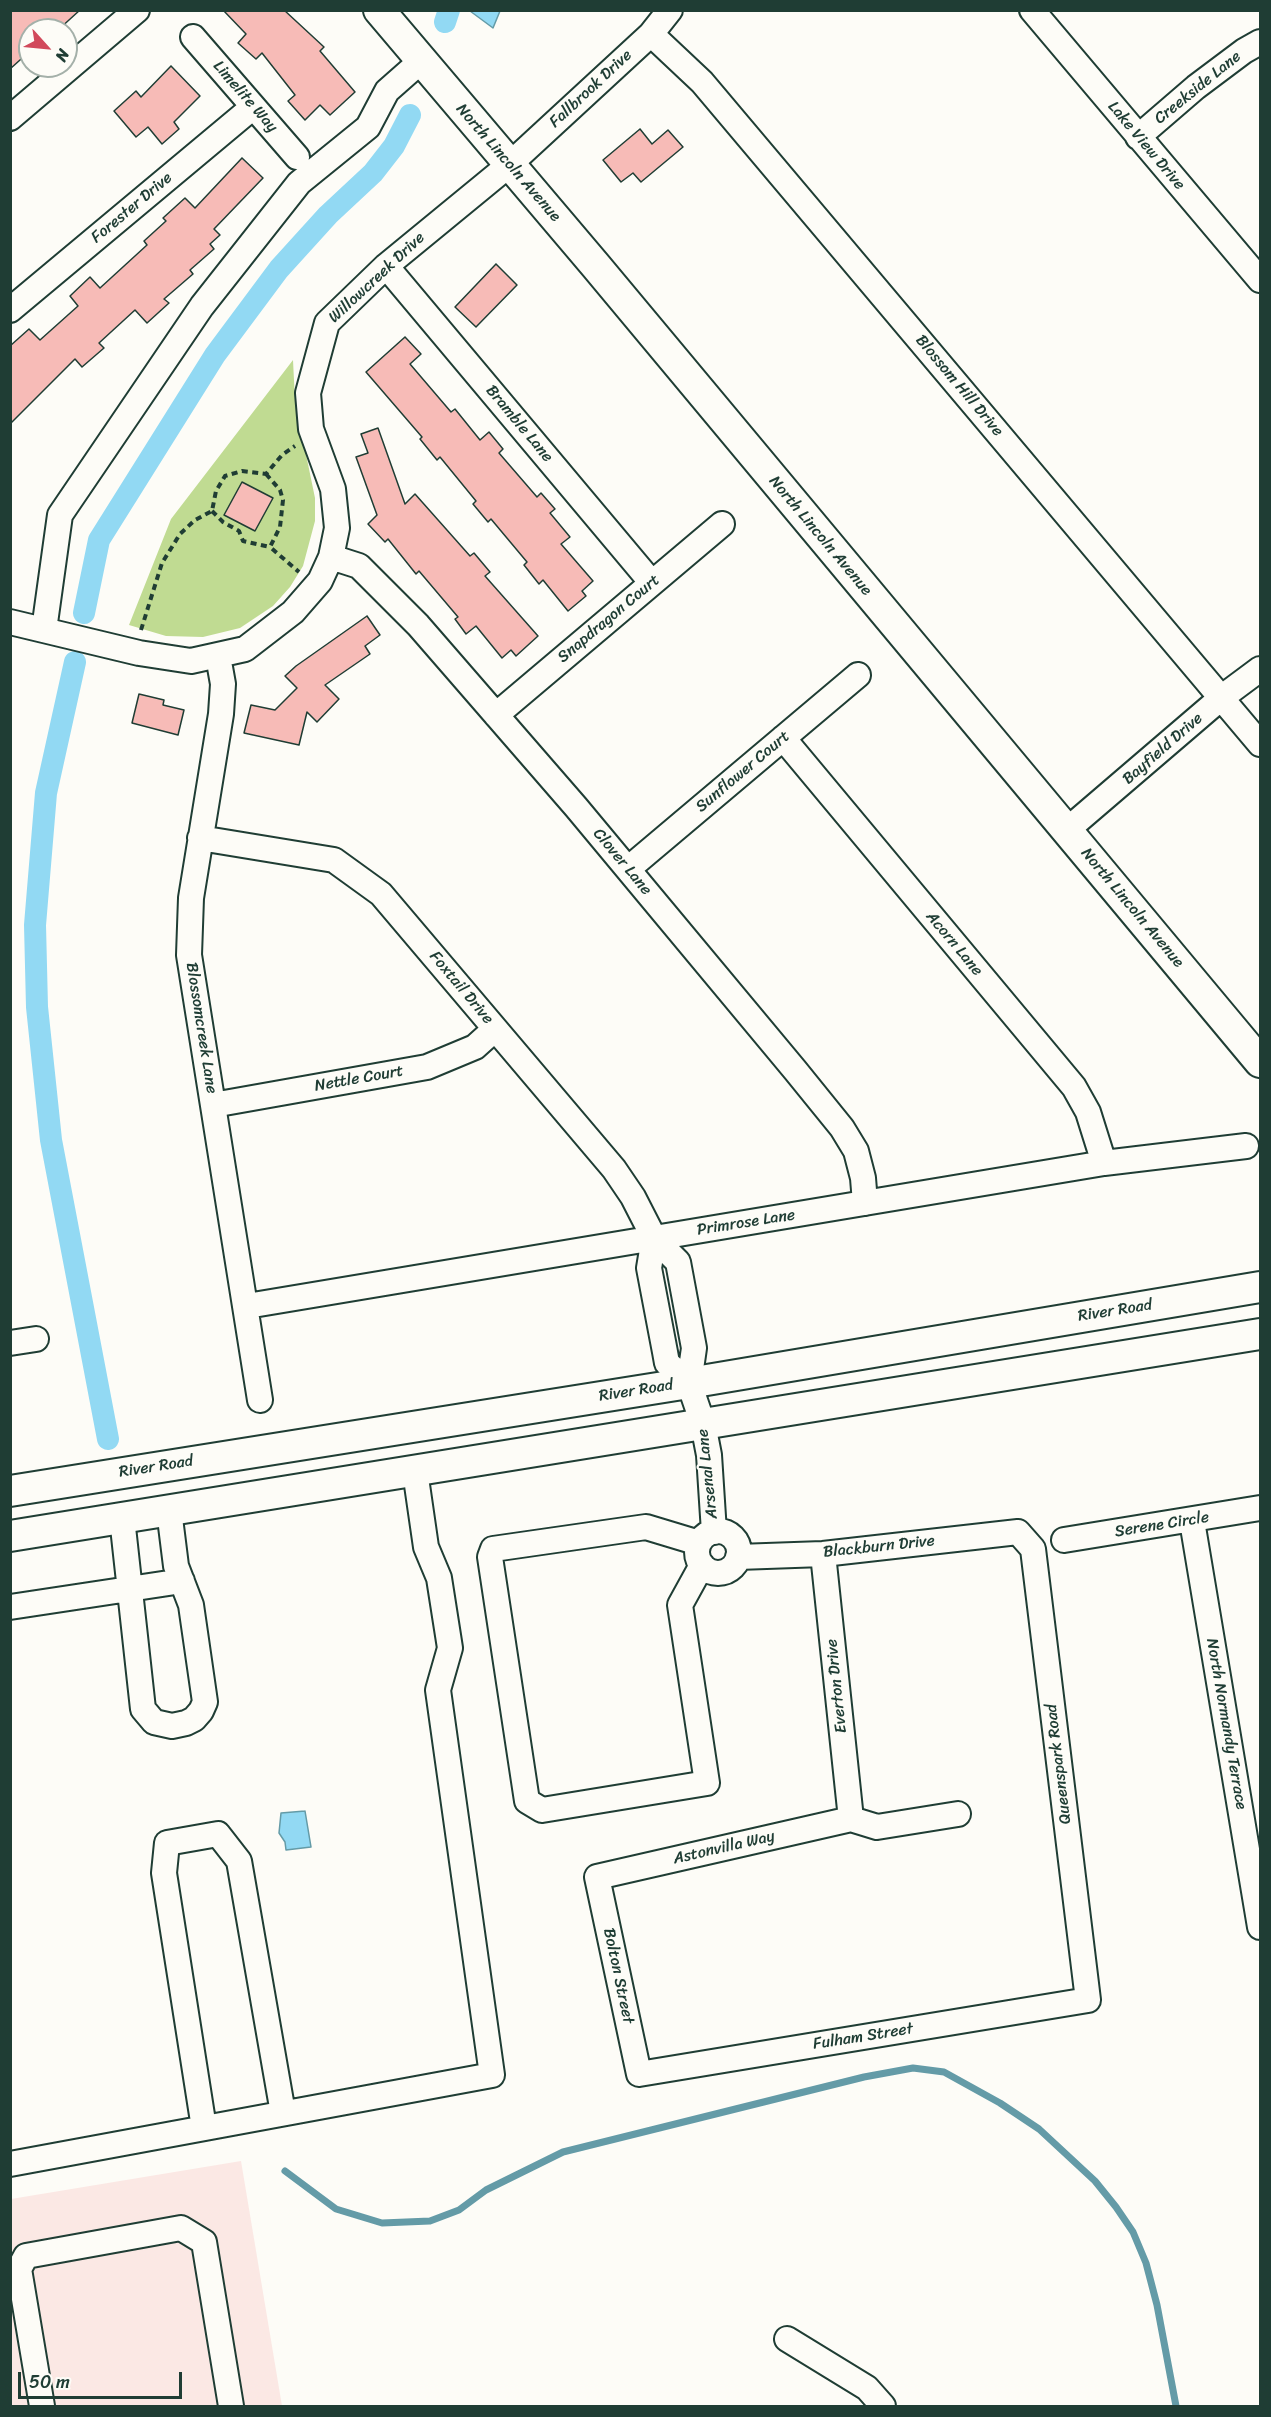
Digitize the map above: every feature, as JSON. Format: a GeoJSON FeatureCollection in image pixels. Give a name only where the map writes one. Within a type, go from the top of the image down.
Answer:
{"type":"FeatureCollection","features":[{"type":"Feature","properties":{"kind":"main road","name":"North Lincoln Avenue"},"geometry":{"type":"LineString","coordinates":[[379,10],[596,266],[1260,1062]]}},
{"type":"Feature","properties":{"kind":"main road","name":"River Road"},"geometry":{"type":"LineString","coordinates":[[10,1491],[688,1383],[1260,1287]]}},
{"type":"Feature","properties":{"kind":"main road"},"geometry":{"type":"LineString","coordinates":[[10,1536],[1260,1334]]}},
{"type":"Feature","properties":{"kind":"street"},"geometry":{"type":"LineString","coordinates":[[10,118],[137,10]]}},
{"type":"Feature","properties":{"kind":"street","name":"Fallbrook Drive"},"geometry":{"type":"LineString","coordinates":[[509,165],[651,34],[670,10]]}},
{"type":"Feature","properties":{"kind":"street","name":"Lake View Drive"},"geometry":{"type":"LineString","coordinates":[[1032,10],[1260,280]]}},
{"type":"Feature","properties":{"kind":"street","name":"Blossom Hill Drive"},"geometry":{"type":"LineString","coordinates":[[651,34],[702,82],[1260,744]]}},
{"type":"Feature","properties":{"kind":"street","name":"Limelite Way"},"geometry":{"type":"LineString","coordinates":[[193,37],[297,157]]}},
{"type":"Feature","properties":{"kind":"street","name":"Creekside Lane"},"geometry":{"type":"LineString","coordinates":[[1138,137],[1197,87],[1244,51],[1260,42]]}},
{"type":"Feature","properties":{"kind":"street"},"geometry":{"type":"LineString","coordinates":[[44,630],[60,515],[202,306],[299,183],[368,127],[387,91],[421,61]]}},
{"type":"Feature","properties":{"kind":"street","name":"Forester Drive"},"geometry":{"type":"LineString","coordinates":[[10,310],[254,106]]}},
{"type":"Feature","properties":{"kind":"street","name":"Willowcreek Drive"},"geometry":{"type":"LineString","coordinates":[[10,622],[139,653],[190,661],[245,649],[293,612],[320,580],[331,557],[337,528],[333,489],[311,429],[308,393],[327,322],[386,266],[509,165]]}},
{"type":"Feature","properties":{"kind":"street","name":"Bramble Lane"},"geometry":{"type":"LineString","coordinates":[[386,266],[652,583]]}},
{"type":"Feature","properties":{"kind":"street","name":"Snapdragon Court"},"geometry":{"type":"LineString","coordinates":[[496,715],[722,524]]}},
{"type":"Feature","properties":{"kind":"street","name":"Clover Lane"},"geometry":{"type":"LineString","coordinates":[[331,557],[360,566],[418,625],[628,869],[842,1128],[856,1151],[865,1203]]}},
{"type":"Feature","properties":{"kind":"street","name":"Blossomcreek Lane"},"geometry":{"type":"LineString","coordinates":[[218,656],[223,684],[221,714],[191,898],[189,955],[247,1306],[260,1400]]}},
{"type":"Feature","properties":{"kind":"street","name":"Bayfield Drive"},"geometry":{"type":"LineString","coordinates":[[1067,830],[1221,698],[1260,669]]}},
{"type":"Feature","properties":{"kind":"street","name":"Sunflower Court"},"geometry":{"type":"LineString","coordinates":[[628,869],[858,675]]}},
{"type":"Feature","properties":{"kind":"street","name":"Acorn Lane"},"geometry":{"type":"LineString","coordinates":[[783,738],[1074,1087],[1088,1112],[1104,1162]]}},
{"type":"Feature","properties":{"kind":"street","name":"Foxtail Drive"},"geometry":{"type":"LineString","coordinates":[[200,838],[334,860],[381,894],[614,1169],[633,1197],[654,1238],[678,1262],[694,1348],[688,1383]]}},
{"type":"Feature","properties":{"kind":"street","name":"Nettle Court"},"geometry":{"type":"LineString","coordinates":[[213,1105],[427,1067],[475,1047],[495,1029]]}},
{"type":"Feature","properties":{"kind":"street","name":"Primrose Lane"},"geometry":{"type":"LineString","coordinates":[[247,1306],[1104,1162],[1246,1146]]}},
{"type":"Feature","properties":{"kind":"street"},"geometry":{"type":"LineString","coordinates":[[654,1238],[649,1268],[667,1363],[688,1383]]}},
{"type":"Feature","properties":{"kind":"street"},"geometry":{"type":"LineString","coordinates":[[656,1310],[687,1306]]}},
{"type":"Feature","properties":{"kind":"street"},"geometry":{"type":"LineString","coordinates":[[10,1343],[36,1339]]}},
{"type":"Feature","properties":{"kind":"street","name":"Arsenal Lane"},"geometry":{"type":"LineString","coordinates":[[688,1383],[703,1424],[709,1455],[705,1547]]}},
{"type":"Feature","properties":{"kind":"street"},"geometry":{"type":"LineString","coordinates":[[10,2164],[492,2075],[438,1690],[450,1648],[439,1578],[426,1547],[415,1471]]}},
{"type":"Feature","properties":{"kind":"street","name":"Serene Circle"},"geometry":{"type":"LineString","coordinates":[[1064,1540],[1192,1521],[1260,1508]]}},
{"type":"Feature","properties":{"kind":"street"},"geometry":{"type":"LineString","coordinates":[[122,1518],[143,1709],[154,1722],[172,1726],[186,1724],[201,1711],[205,1702],[191,1605],[176,1566],[169,1510]]}},
{"type":"Feature","properties":{"kind":"street","name":"North Normandy Terrace"},"geometry":{"type":"LineString","coordinates":[[1192,1521],[1259,1911]]}},
{"type":"Feature","properties":{"kind":"street"},"geometry":{"type":"LineString","coordinates":[[705,1547],[646,1527],[493,1549],[490,1557],[527,1801],[542,1810],[707,1783],[680,1605],[705,1547],[727,1533],[734,1537],[738,1545],[738,1557],[731,1569],[723,1572],[708,1570],[705,1547]]}},
{"type":"Feature","properties":{"kind":"street","name":"Blackburn Drive"},"geometry":{"type":"LineString","coordinates":[[738,1557],[823,1554],[1018,1532]]}},
{"type":"Feature","properties":{"kind":"street","name":"Queenspark Road"},"geometry":{"type":"LineString","coordinates":[[1018,1532],[1033,1549],[1088,2000]]}},
{"type":"Feature","properties":{"kind":"street","name":"Everton Drive"},"geometry":{"type":"LineString","coordinates":[[823,1554],[851,1819]]}},
{"type":"Feature","properties":{"kind":"street"},"geometry":{"type":"LineString","coordinates":[[10,1607],[182,1581]]}},
{"type":"Feature","properties":{"kind":"street"},"geometry":{"type":"LineString","coordinates":[[851,1819],[877,1827],[958,1814]]}},
{"type":"Feature","properties":{"kind":"street","name":"Astonvilla Way"},"geometry":{"type":"LineString","coordinates":[[597,1877],[851,1819]]}},
{"type":"Feature","properties":{"kind":"street"},"geometry":{"type":"LineString","coordinates":[[204,2128],[164,1873],[167,1843],[218,1834],[239,1861],[282,2113]]}},
{"type":"Feature","properties":{"kind":"street","name":"Bolton Street"},"geometry":{"type":"LineString","coordinates":[[597,1877],[639,2074]]}},
{"type":"Feature","properties":{"kind":"street","name":"Fulham Street"},"geometry":{"type":"LineString","coordinates":[[639,2074],[1088,2000]]}},
{"type":"Feature","properties":{"kind":"street"},"geometry":{"type":"LineString","coordinates":[[42,2406],[19,2269],[26,2256],[181,2228],[204,2242],[231,2406]]}},
{"type":"Feature","properties":{"kind":"street"},"geometry":{"type":"LineString","coordinates":[[787,2339],[867,2388],[883,2406]]}},
{"type":"Feature","properties":{"kind":"path"},"geometry":{"type":"LineString","coordinates":[[266,474],[282,455],[304,442]]}},
{"type":"Feature","properties":{"kind":"path"},"geometry":{"type":"LineString","coordinates":[[213,512],[216,490],[225,476],[242,471],[266,474],[280,490],[283,500],[280,527],[270,547]]}},
{"type":"Feature","properties":{"kind":"path"},"geometry":{"type":"LineString","coordinates":[[213,512],[223,522],[239,531],[243,540],[270,547],[302,574]]}},
{"type":"Feature","properties":{"kind":"path"},"geometry":{"type":"LineString","coordinates":[[140,632],[162,563],[180,534],[195,520],[213,512]]}},
{"type":"Feature","properties":{"kind":"shaded area"},"geometry":{"type":"Polygon","coordinates":[[[241,2161],[282,2406],[11,2406],[11,2199],[241,2161]]]}},
{"type":"Feature","properties":{"kind":"green space"},"geometry":{"type":"Polygon","coordinates":[[[293,360],[295,401],[315,498],[315,521],[303,566],[290,587],[273,606],[240,628],[203,637],[166,636],[129,625],[171,519],[293,360]]]}},
{"type":"Feature","properties":{"kind":"water"},"geometry":{"type":"Polygon","coordinates":[[[470,11],[500,11],[493,28],[470,11]]]}},
{"type":"Feature","properties":{"kind":"water"},"geometry":{"type":"Polygon","coordinates":[[[305,1811],[311,1847],[286,1850],[285,1842],[279,1833],[281,1813],[305,1811]]]}},
{"type":"Feature","properties":{"kind":"building"},"geometry":{"type":"Polygon","coordinates":[[[10,10],[80,10],[71,18],[18,18],[18,62],[10,69],[10,10]]]}},
{"type":"Feature","properties":{"kind":"building"},"geometry":{"type":"Polygon","coordinates":[[[223,10],[284,10],[324,47],[320,51],[355,92],[330,115],[320,105],[305,120],[288,101],[295,95],[262,53],[256,59],[238,43],[246,34],[223,10]]]}},
{"type":"Feature","properties":{"kind":"building"},"geometry":{"type":"Polygon","coordinates":[[[171,66],[200,96],[174,122],[179,129],[162,144],[148,127],[136,137],[114,111],[136,91],[141,97],[171,66]]]}},
{"type":"Feature","properties":{"kind":"building"},"geometry":{"type":"Polygon","coordinates":[[[640,129],[652,144],[668,130],[683,147],[641,182],[633,173],[621,182],[603,160],[640,129]]]}},
{"type":"Feature","properties":{"kind":"building"},"geometry":{"type":"Polygon","coordinates":[[[242,158],[263,178],[214,229],[220,235],[210,244],[214,249],[190,270],[193,274],[164,299],[169,303],[147,323],[135,310],[99,343],[104,348],[82,367],[75,359],[10,424],[10,346],[29,329],[40,340],[78,306],[70,296],[90,277],[100,288],[147,245],[144,241],[166,221],[163,218],[185,198],[195,208],[242,158]]]}},
{"type":"Feature","properties":{"kind":"building"},"geometry":{"type":"Polygon","coordinates":[[[496,264],[517,285],[476,327],[455,307],[496,264]]]}},
{"type":"Feature","properties":{"kind":"building"},"geometry":{"type":"Polygon","coordinates":[[[405,337],[421,354],[410,364],[451,412],[455,409],[480,440],[489,432],[503,449],[499,453],[537,497],[541,493],[555,509],[550,513],[570,537],[561,544],[593,581],[582,591],[586,596],[568,611],[543,580],[539,584],[524,565],[527,562],[491,519],[488,522],[473,504],[476,501],[440,457],[437,460],[420,439],[422,437],[366,372],[405,337]]]}},
{"type":"Feature","properties":{"kind":"building"},"geometry":{"type":"Polygon","coordinates":[[[378,428],[405,504],[415,494],[470,556],[474,553],[490,572],[485,576],[538,636],[516,656],[511,650],[502,658],[476,626],[466,634],[455,619],[458,617],[419,571],[416,574],[388,539],[385,542],[368,524],[377,515],[356,457],[368,453],[361,434],[378,428]]]}},
{"type":"Feature","properties":{"kind":"building"},"geometry":{"type":"Polygon","coordinates":[[[242,482],[273,498],[255,531],[224,515],[242,482]]]}},
{"type":"Feature","properties":{"kind":"building"},"geometry":{"type":"Polygon","coordinates":[[[367,616],[380,635],[365,646],[370,654],[325,685],[339,699],[317,722],[307,712],[299,745],[244,733],[251,705],[275,710],[297,688],[285,676],[367,616]]]}},
{"type":"Feature","properties":{"kind":"building"},"geometry":{"type":"Polygon","coordinates":[[[139,694],[164,700],[163,705],[184,710],[178,735],[132,723],[139,694]]]}},
{"type":"Feature","properties":{"kind":"waterway"},"geometry":{"type":"LineString","coordinates":[[445,22],[449,10]]}},
{"type":"Feature","properties":{"kind":"waterway"},"geometry":{"type":"LineString","coordinates":[[84,613],[99,540],[215,355],[279,269],[328,215],[373,173],[394,146],[410,115]]}},
{"type":"Feature","properties":{"kind":"waterway"},"geometry":{"type":"LineString","coordinates":[[75,662],[46,793],[35,925],[37,1007],[51,1140],[108,1439]]}},
{"type":"Feature","properties":{"kind":"waterway"},"geometry":{"type":"LineString","coordinates":[[285,2171],[336,2209],[382,2223],[430,2221],[459,2210],[486,2190],[563,2152],[864,2077],[913,2068],[944,2072],[1000,2103],[1039,2129],[1095,2181],[1116,2207],[1133,2232],[1146,2263],[1157,2305],[1176,2406]]}}]}
